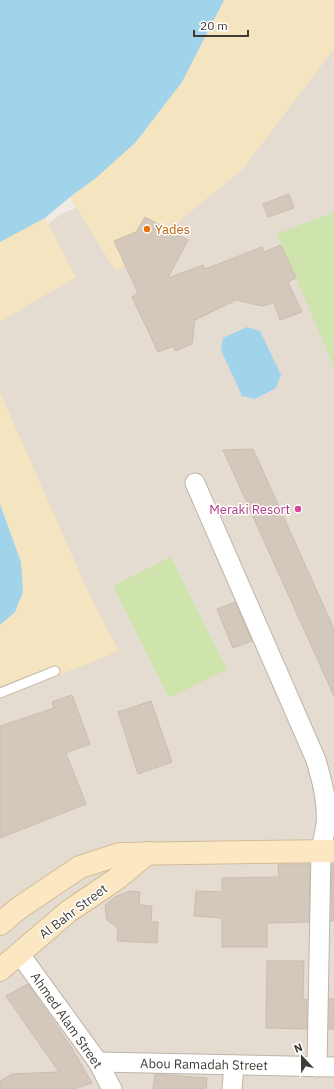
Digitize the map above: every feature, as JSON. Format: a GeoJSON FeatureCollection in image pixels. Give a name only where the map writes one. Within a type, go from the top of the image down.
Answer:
{"type":"FeatureCollection","features":[{"type":"Feature","properties":{"kind":"main road","name":"Al Bahr Street"},"geometry":{"type":"LineString","coordinates":[[0,924],[19,908],[80,867],[120,854],[327,851]]}},
{"type":"Feature","properties":{"kind":"main road","name":"Al Bahr Street"},"geometry":{"type":"LineString","coordinates":[[0,970],[70,911],[114,880],[148,853]]}},
{"type":"Feature","properties":{"kind":"street"},"geometry":{"type":"LineString","coordinates":[[195,482],[316,760],[326,800],[325,1067]]}},
{"type":"Feature","properties":{"kind":"street","name":"Ahmed Alam Street"},"geometry":{"type":"LineString","coordinates":[[19,953],[98,1062],[112,1089]]}},
{"type":"Feature","properties":{"kind":"street","name":"Abou Ramadah Street"},"geometry":{"type":"LineString","coordinates":[[98,1062],[325,1067]]}},
{"type":"Feature","properties":{"kind":"street"},"geometry":{"type":"LineString","coordinates":[[232,1089],[234,1065]]}},
{"type":"Feature","properties":{"kind":"lane"},"geometry":{"type":"LineString","coordinates":[[0,693],[55,671]]}},
{"type":"Feature","properties":{"kind":"shaded area"},"geometry":{"type":"Polygon","coordinates":[[[334,0],[334,1089],[0,1089],[0,645],[36,591],[0,499],[0,249],[32,236],[61,214],[96,200],[334,0]]]}},
{"type":"Feature","properties":{"kind":"green space"},"geometry":{"type":"Polygon","coordinates":[[[334,212],[334,367],[277,234],[334,212]]]}},
{"type":"Feature","properties":{"kind":"green space"},"geometry":{"type":"Polygon","coordinates":[[[171,557],[227,669],[169,698],[113,586],[171,557]]]}},
{"type":"Feature","properties":{"kind":"sand"},"geometry":{"type":"Polygon","coordinates":[[[224,0],[334,0],[334,49],[242,170],[116,272],[70,197],[96,178],[135,143],[182,82],[224,0]]]}},
{"type":"Feature","properties":{"kind":"sand"},"geometry":{"type":"Polygon","coordinates":[[[45,218],[76,277],[0,322],[0,242],[45,218]]]}},
{"type":"Feature","properties":{"kind":"sand"},"geometry":{"type":"Polygon","coordinates":[[[0,392],[90,596],[119,651],[0,699],[0,625],[15,612],[21,562],[0,504],[0,392]]]}},
{"type":"Feature","properties":{"kind":"water"},"geometry":{"type":"Polygon","coordinates":[[[0,0],[224,0],[182,82],[135,143],[96,178],[45,218],[0,242],[0,0]]]}},
{"type":"Feature","properties":{"kind":"water"},"geometry":{"type":"Polygon","coordinates":[[[247,327],[260,331],[281,375],[276,388],[255,399],[242,396],[221,350],[223,338],[247,327]]]}},
{"type":"Feature","properties":{"kind":"water"},"geometry":{"type":"Polygon","coordinates":[[[0,504],[21,562],[23,592],[15,612],[0,625],[0,504]]]}},
{"type":"Feature","properties":{"kind":"building"},"geometry":{"type":"Polygon","coordinates":[[[289,194],[294,208],[268,217],[263,204],[289,194]]]}},
{"type":"Feature","properties":{"kind":"building"},"geometry":{"type":"Polygon","coordinates":[[[145,217],[188,240],[168,278],[203,265],[205,269],[262,247],[264,252],[281,245],[296,278],[288,282],[302,312],[280,320],[274,303],[262,306],[236,300],[195,320],[192,344],[175,351],[174,346],[158,352],[132,297],[138,293],[114,241],[136,232],[145,217]]]}},
{"type":"Feature","properties":{"kind":"building"},"geometry":{"type":"Polygon","coordinates":[[[253,449],[334,629],[334,696],[223,450],[253,449]]]}},
{"type":"Feature","properties":{"kind":"building"},"geometry":{"type":"Polygon","coordinates":[[[235,602],[252,641],[233,648],[217,609],[235,602]]]}},
{"type":"Feature","properties":{"kind":"building"},"geometry":{"type":"Polygon","coordinates":[[[72,695],[90,744],[66,753],[86,804],[0,838],[0,726],[54,708],[52,702],[72,695]]]}},
{"type":"Feature","properties":{"kind":"building"},"geometry":{"type":"Polygon","coordinates":[[[151,701],[172,762],[138,774],[118,712],[151,701]]]}},
{"type":"Feature","properties":{"kind":"building"},"geometry":{"type":"Polygon","coordinates":[[[278,864],[310,864],[309,922],[267,923],[267,947],[222,947],[222,918],[194,916],[196,891],[222,892],[222,878],[279,877],[278,864]]]}},
{"type":"Feature","properties":{"kind":"building"},"geometry":{"type":"Polygon","coordinates":[[[332,864],[334,864],[334,921],[331,921],[332,864]]]}},
{"type":"Feature","properties":{"kind":"building"},"geometry":{"type":"Polygon","coordinates":[[[129,891],[140,892],[139,905],[152,906],[151,922],[158,922],[157,943],[117,941],[118,928],[107,920],[105,905],[115,897],[129,891]]]}},
{"type":"Feature","properties":{"kind":"building"},"geometry":{"type":"Polygon","coordinates":[[[267,961],[304,961],[303,1000],[307,999],[307,1029],[266,1028],[267,961]]]}},
{"type":"Feature","properties":{"kind":"building"},"geometry":{"type":"Polygon","coordinates":[[[28,984],[70,1045],[92,1083],[74,1089],[0,1089],[0,1081],[12,1074],[59,1072],[6,996],[28,984]]]}},
{"type":"Feature","properties":{"kind":"building"},"geometry":{"type":"Polygon","coordinates":[[[329,999],[334,999],[334,1029],[329,1029],[329,999]]]}},
{"type":"Feature","properties":{"kind":"building"},"geometry":{"type":"Polygon","coordinates":[[[155,1074],[207,1078],[206,1089],[153,1089],[155,1074]]]}},
{"type":"Feature","properties":{"kind":"place","name":"Yades"},"geometry":{"type":"Point","coordinates":[147,229]}},
{"type":"Feature","properties":{"kind":"place","name":"Meraki Resort"},"geometry":{"type":"Point","coordinates":[298,509]}}]}
